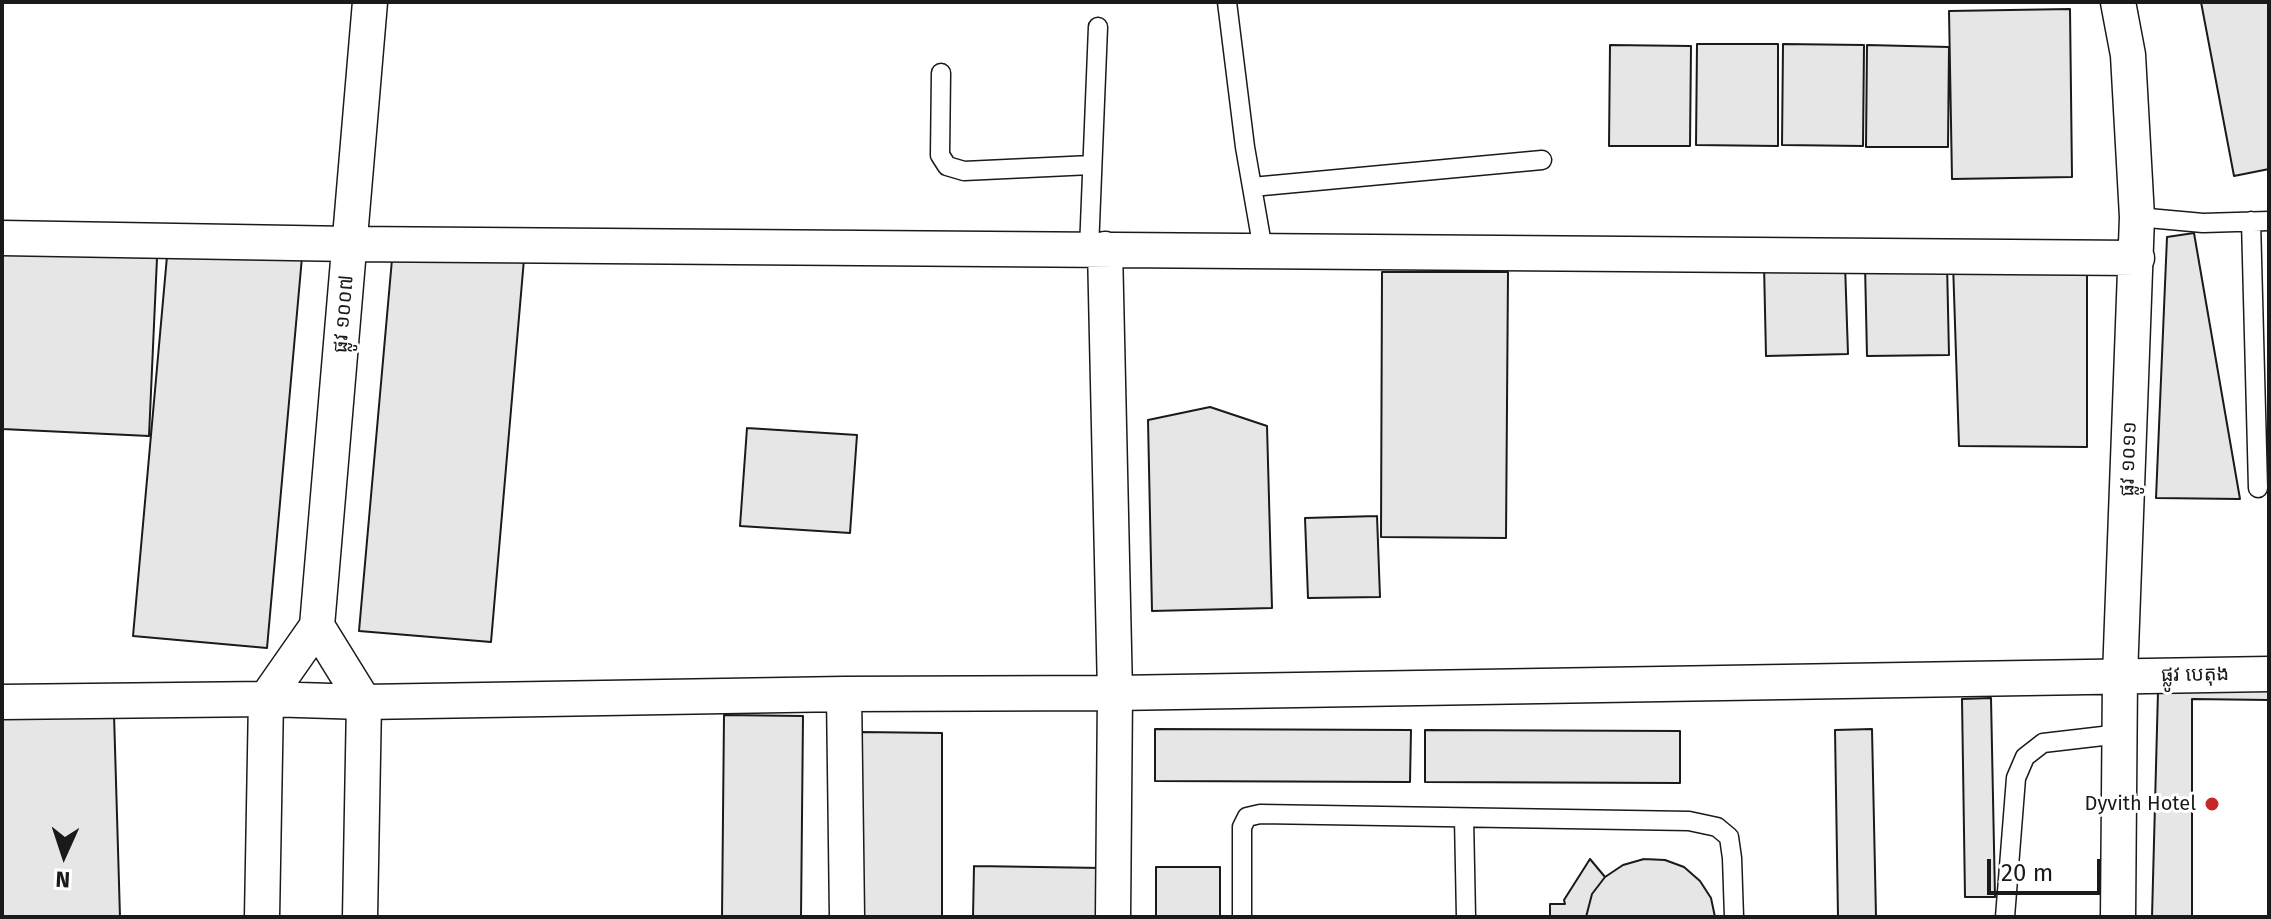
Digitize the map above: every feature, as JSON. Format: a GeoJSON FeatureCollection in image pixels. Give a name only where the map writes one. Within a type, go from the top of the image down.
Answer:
{"type":"FeatureCollection","features":[{"type":"Feature","properties":{"kind":"street","name":"ផ្លូវ ១០០៧"},"geometry":{"type":"LineString","coordinates":[[317,626],[370,2]]}},
{"type":"Feature","properties":{"kind":"street","name":"ផ្លូវ ១០១១"},"geometry":{"type":"LineString","coordinates":[[2118,2],[2128,55],[2137,217],[2120,676],[2118,917]]}},
{"type":"Feature","properties":{"kind":"street"},"geometry":{"type":"LineString","coordinates":[[2,238],[350,244],[2137,258]]}},
{"type":"Feature","properties":{"kind":"street"},"geometry":{"type":"LineString","coordinates":[[1097,249],[1115,693],[1113,917]]}},
{"type":"Feature","properties":{"kind":"street"},"geometry":{"type":"LineString","coordinates":[[262,917],[266,699],[317,626],[364,702],[360,917]]}},
{"type":"Feature","properties":{"kind":"street","name":"ផ្លូវ បេតុង"},"geometry":{"type":"LineString","coordinates":[[2,702],[266,699],[364,702],[1115,693],[2269,674]]}},
{"type":"Feature","properties":{"kind":"street"},"geometry":{"type":"LineString","coordinates":[[844,694],[847,917]]}},
{"type":"Feature","properties":{"kind":"lane"},"geometry":{"type":"LineString","coordinates":[[1227,2],[1263,250]]}},
{"type":"Feature","properties":{"kind":"lane"},"geometry":{"type":"LineString","coordinates":[[1097,249],[1091,165],[1098,27]]}},
{"type":"Feature","properties":{"kind":"lane"},"geometry":{"type":"LineString","coordinates":[[941,73],[940,155],[947,166],[964,171],[1091,165]]}},
{"type":"Feature","properties":{"kind":"lane"},"geometry":{"type":"LineString","coordinates":[[1252,187],[1542,160]]}},
{"type":"Feature","properties":{"kind":"lane"},"geometry":{"type":"LineString","coordinates":[[2137,217],[2203,223],[2260,221],[2258,488]]}},
{"type":"Feature","properties":{"kind":"lane"},"geometry":{"type":"LineString","coordinates":[[2005,917],[2016,778],[2025,757],[2043,743],[2120,734]]}},
{"type":"Feature","properties":{"kind":"lane"},"geometry":{"type":"LineString","coordinates":[[1242,917],[1242,827],[1247,817],[1260,814],[1689,821],[1717,827],[1729,837],[1734,917]]}},
{"type":"Feature","properties":{"kind":"lane"},"geometry":{"type":"LineString","coordinates":[[1464,818],[1466,917]]}},
{"type":"Feature","properties":{"kind":"building"},"geometry":{"type":"Polygon","coordinates":[[[2201,2],[2269,2],[2269,169],[2234,176],[2201,2]]]}},
{"type":"Feature","properties":{"kind":"building"},"geometry":{"type":"Polygon","coordinates":[[[2070,9],[2072,177],[1952,179],[1949,11],[2070,9]]]}},
{"type":"Feature","properties":{"kind":"building"},"geometry":{"type":"Polygon","coordinates":[[[1697,44],[1778,44],[1778,146],[1696,145],[1697,44]]]}},
{"type":"Feature","properties":{"kind":"building"},"geometry":{"type":"Polygon","coordinates":[[[1783,44],[1864,45],[1863,146],[1782,145],[1783,44]]]}},
{"type":"Feature","properties":{"kind":"building"},"geometry":{"type":"Polygon","coordinates":[[[1610,45],[1691,46],[1690,146],[1609,146],[1610,45]]]}},
{"type":"Feature","properties":{"kind":"building"},"geometry":{"type":"Polygon","coordinates":[[[1867,45],[1949,47],[1948,147],[1866,147],[1867,45]]]}},
{"type":"Feature","properties":{"kind":"building"},"geometry":{"type":"Polygon","coordinates":[[[2194,233],[2240,499],[2156,498],[2167,237],[2194,233]]]}},
{"type":"Feature","properties":{"kind":"building"},"geometry":{"type":"Polygon","coordinates":[[[168,245],[302,257],[267,648],[133,636],[168,245]]]}},
{"type":"Feature","properties":{"kind":"building"},"geometry":{"type":"Polygon","coordinates":[[[393,248],[524,259],[491,642],[359,631],[393,248]]]}},
{"type":"Feature","properties":{"kind":"building"},"geometry":{"type":"Polygon","coordinates":[[[2,251],[157,258],[149,436],[2,429],[2,251]]]}},
{"type":"Feature","properties":{"kind":"building"},"geometry":{"type":"Polygon","coordinates":[[[1947,263],[1949,355],[1867,356],[1865,265],[1947,263]]]}},
{"type":"Feature","properties":{"kind":"building"},"geometry":{"type":"Polygon","coordinates":[[[1953,263],[2087,266],[2087,447],[1959,446],[1953,263]]]}},
{"type":"Feature","properties":{"kind":"building"},"geometry":{"type":"Polygon","coordinates":[[[1845,264],[1848,354],[1766,356],[1764,265],[1845,264]]]}},
{"type":"Feature","properties":{"kind":"building"},"geometry":{"type":"Polygon","coordinates":[[[1382,272],[1508,272],[1506,538],[1381,537],[1382,272]]]}},
{"type":"Feature","properties":{"kind":"building"},"geometry":{"type":"Polygon","coordinates":[[[1210,407],[1267,426],[1272,608],[1152,611],[1148,420],[1210,407]]]}},
{"type":"Feature","properties":{"kind":"building"},"geometry":{"type":"Polygon","coordinates":[[[747,428],[857,435],[850,533],[740,526],[747,428]]]}},
{"type":"Feature","properties":{"kind":"building"},"geometry":{"type":"Polygon","coordinates":[[[1377,516],[1380,597],[1308,598],[1305,518],[1377,516]]]}},
{"type":"Feature","properties":{"kind":"building","name":"Dyvith Hotel"},"geometry":{"type":"Polygon","coordinates":[[[2269,688],[2269,917],[2152,917],[2158,691],[2269,688]]]}},
{"type":"Feature","properties":{"kind":"building"},"geometry":{"type":"Polygon","coordinates":[[[1991,698],[1995,897],[1965,897],[1962,699],[1991,698]]]}},
{"type":"Feature","properties":{"kind":"building","name":"Dyvith Hotel"},"geometry":{"type":"Polygon","coordinates":[[[2192,699],[2269,700],[2269,917],[2192,917],[2192,699]]]}},
{"type":"Feature","properties":{"kind":"building"},"geometry":{"type":"Polygon","coordinates":[[[114,714],[120,917],[2,917],[2,717],[114,714]]]}},
{"type":"Feature","properties":{"kind":"building"},"geometry":{"type":"Polygon","coordinates":[[[724,715],[803,716],[801,917],[722,917],[724,715]]]}},
{"type":"Feature","properties":{"kind":"building"},"geometry":{"type":"Polygon","coordinates":[[[1155,729],[1411,730],[1410,782],[1155,781],[1155,729]]]}},
{"type":"Feature","properties":{"kind":"building"},"geometry":{"type":"Polygon","coordinates":[[[1872,729],[1876,917],[1838,917],[1835,730],[1872,729]]]}},
{"type":"Feature","properties":{"kind":"building"},"geometry":{"type":"Polygon","coordinates":[[[1425,730],[1680,731],[1680,783],[1425,782],[1425,730]]]}},
{"type":"Feature","properties":{"kind":"building"},"geometry":{"type":"Polygon","coordinates":[[[861,732],[942,733],[942,917],[861,917],[861,732]]]}},
{"type":"Feature","properties":{"kind":"building"},"geometry":{"type":"Polygon","coordinates":[[[1590,859],[1605,877],[1592,894],[1586,917],[1550,917],[1550,904],[1565,904],[1564,900],[1590,859]]]}},
{"type":"Feature","properties":{"kind":"building"},"geometry":{"type":"Polygon","coordinates":[[[1644,859],[1665,860],[1684,867],[1700,881],[1711,898],[1715,917],[1586,917],[1592,894],[1605,877],[1623,865],[1644,859]]]}},
{"type":"Feature","properties":{"kind":"building"},"geometry":{"type":"Polygon","coordinates":[[[974,866],[1103,868],[1102,917],[973,917],[974,866]]]}},
{"type":"Feature","properties":{"kind":"building"},"geometry":{"type":"Polygon","coordinates":[[[1156,867],[1220,867],[1220,917],[1156,917],[1156,867]]]}},
{"type":"Feature","properties":{"kind":"place","name":"Dyvith Hotel"},"geometry":{"type":"Point","coordinates":[2212,804]}}]}
